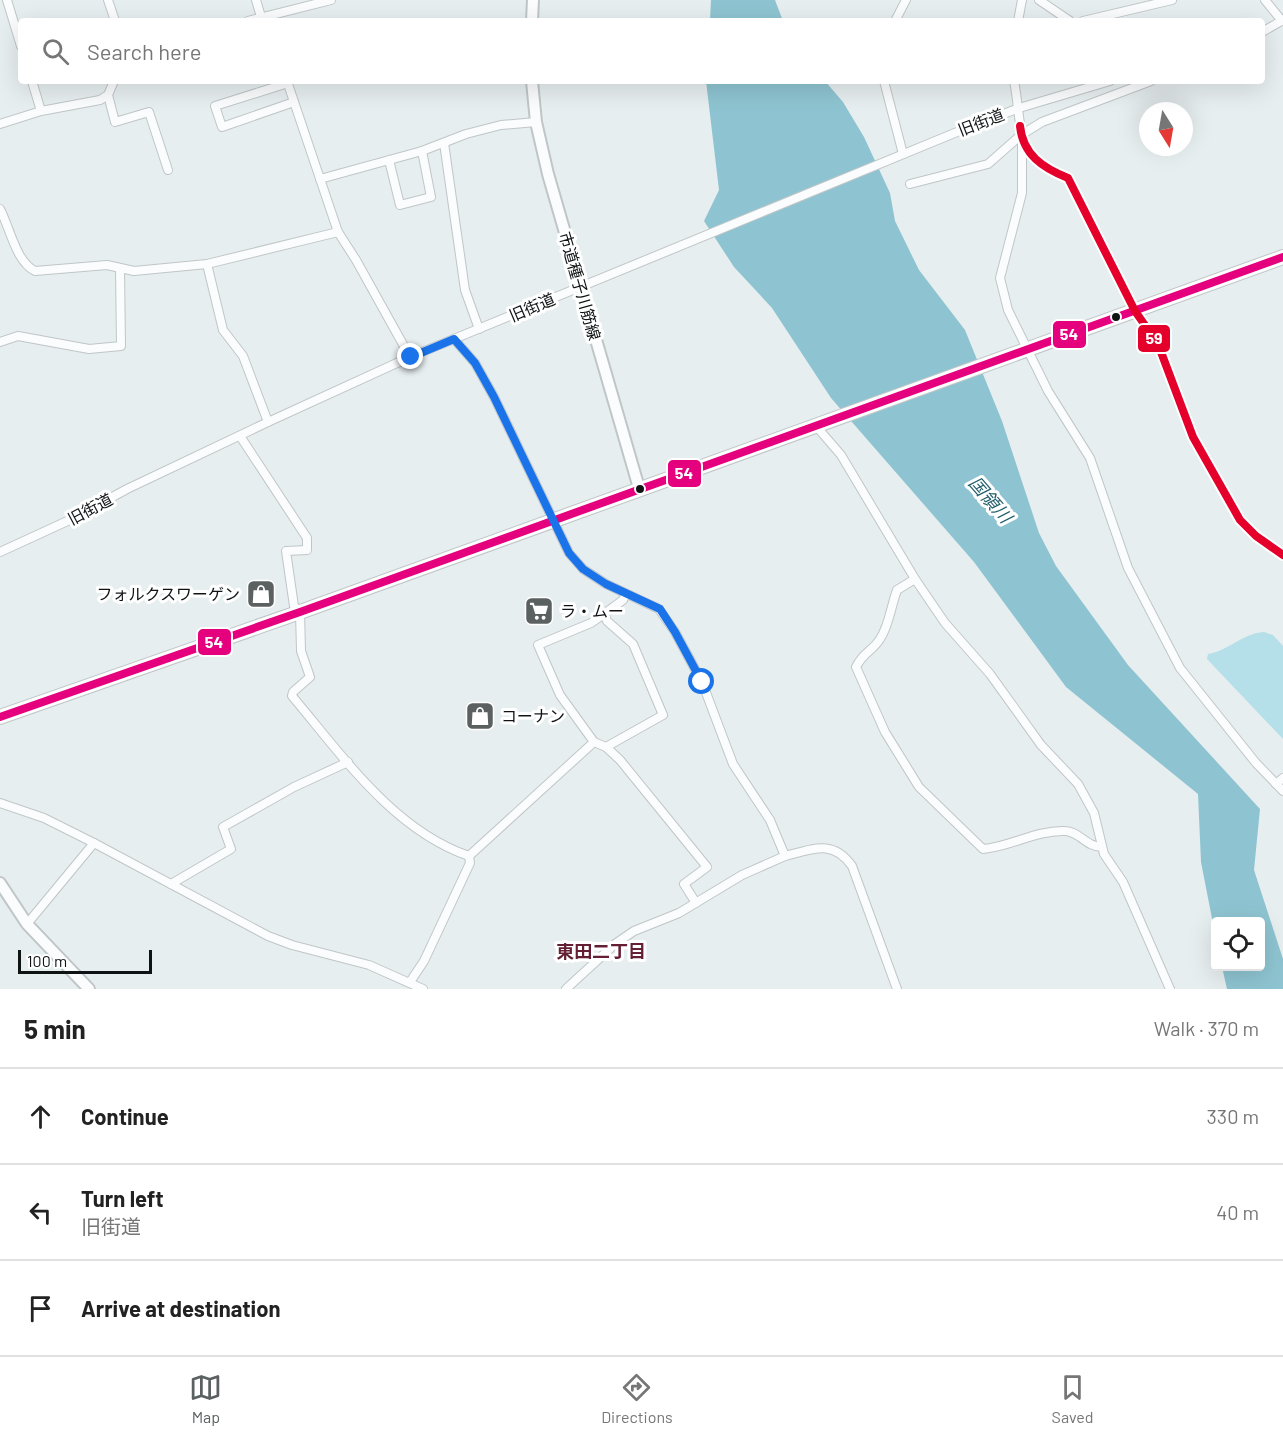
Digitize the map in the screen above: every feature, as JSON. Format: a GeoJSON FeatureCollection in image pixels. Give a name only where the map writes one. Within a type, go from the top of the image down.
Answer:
{"type":"FeatureCollection","features":[{"type":"Feature","properties":{"kind":"highway"},"geometry":{"type":"LineString","coordinates":[[0,717],[300,612],[1283,257]]}},
{"type":"Feature","properties":{"kind":"street"},"geometry":{"type":"LineString","coordinates":[[0,2],[6,0],[18,37]]}},
{"type":"Feature","properties":{"kind":"street"},"geometry":{"type":"LineString","coordinates":[[108,0],[114,18]]}},
{"type":"Feature","properties":{"kind":"street"},"geometry":{"type":"LineString","coordinates":[[256,0],[262,18]]}},
{"type":"Feature","properties":{"kind":"street"},"geometry":{"type":"LineString","coordinates":[[266,18],[331,0]]}},
{"type":"Feature","properties":{"kind":"street"},"geometry":{"type":"LineString","coordinates":[[897,18],[906,0]]}},
{"type":"Feature","properties":{"kind":"street"},"geometry":{"type":"LineString","coordinates":[[1019,18],[1022,0]]}},
{"type":"Feature","properties":{"kind":"street"},"geometry":{"type":"LineString","coordinates":[[1039,0],[1066,18]]}},
{"type":"Feature","properties":{"kind":"street"},"geometry":{"type":"LineString","coordinates":[[1096,18],[1172,0]]}},
{"type":"Feature","properties":{"kind":"street"},"geometry":{"type":"LineString","coordinates":[[1265,0],[1282,21],[1265,30]]}},
{"type":"Feature","properties":{"kind":"street"},"geometry":{"type":"LineString","coordinates":[[530,2],[532,18]]}},
{"type":"Feature","properties":{"kind":"street"},"geometry":{"type":"LineString","coordinates":[[33,84],[41,111]]}},
{"type":"Feature","properties":{"kind":"street"},"geometry":{"type":"LineString","coordinates":[[0,124],[41,111],[100,100],[108,94],[113,84]]}},
{"type":"Feature","properties":{"kind":"street"},"geometry":{"type":"LineString","coordinates":[[281,84],[215,106],[222,127],[294,102]]}},
{"type":"Feature","properties":{"kind":"street"},"geometry":{"type":"LineString","coordinates":[[288,84],[338,232],[411,357]]}},
{"type":"Feature","properties":{"kind":"street","name":"市道種子川筋線"},"geometry":{"type":"LineString","coordinates":[[532,84],[536,122],[580,286],[639,489]]}},
{"type":"Feature","properties":{"kind":"street"},"geometry":{"type":"LineString","coordinates":[[885,84],[900,155]]}},
{"type":"Feature","properties":{"kind":"street"},"geometry":{"type":"LineString","coordinates":[[1015,84],[1022,139],[1022,193],[1000,278],[1021,351],[1090,458],[1128,568],[1180,668],[1199,694],[1283,790]]}},
{"type":"Feature","properties":{"kind":"street","name":"旧街道"},"geometry":{"type":"LineString","coordinates":[[0,552],[74,518],[128,489],[267,422],[411,357],[900,155],[1019,108],[1100,84]]}},
{"type":"Feature","properties":{"kind":"street"},"geometry":{"type":"LineString","coordinates":[[910,184],[988,164],[1042,122],[1143,84]]}},
{"type":"Feature","properties":{"kind":"street"},"geometry":{"type":"LineString","coordinates":[[108,94],[115,122],[149,112],[168,170]]}},
{"type":"Feature","properties":{"kind":"street"},"geometry":{"type":"LineString","coordinates":[[320,179],[422,151],[501,125],[536,122]]}},
{"type":"Feature","properties":{"kind":"street"},"geometry":{"type":"LineString","coordinates":[[1022,139],[1043,168],[1068,178],[1135,311],[1158,344],[1192,438],[1240,520],[1256,536],[1283,555]]}},
{"type":"Feature","properties":{"kind":"street"},"geometry":{"type":"LineString","coordinates":[[444,143],[465,290],[479,329]]}},
{"type":"Feature","properties":{"kind":"street"},"geometry":{"type":"LineString","coordinates":[[389,160],[400,205],[431,197],[422,151]]}},
{"type":"Feature","properties":{"kind":"street"},"geometry":{"type":"LineString","coordinates":[[0,210],[26,267],[43,272],[97,265],[134,271],[207,264],[338,232]]}},
{"type":"Feature","properties":{"kind":"street"},"geometry":{"type":"LineString","coordinates":[[207,264],[223,330],[243,356],[267,422]]}},
{"type":"Feature","properties":{"kind":"street"},"geometry":{"type":"LineString","coordinates":[[0,342],[18,336],[89,349],[121,346],[120,269]]}},
{"type":"Feature","properties":{"kind":"street"},"geometry":{"type":"LineString","coordinates":[[454,339],[475,363],[569,553],[583,569],[626,594],[653,604],[675,632],[702,682],[733,764],[770,820],[785,856]]}},
{"type":"Feature","properties":{"kind":"street"},"geometry":{"type":"LineString","coordinates":[[821,424],[915,579],[945,622],[990,674],[1041,745],[1078,784],[1094,813],[1102,847],[1123,882],[1170,989]]}},
{"type":"Feature","properties":{"kind":"street"},"geometry":{"type":"LineString","coordinates":[[240,436],[308,538],[307,550],[286,551],[294,606],[300,612],[301,651],[310,677],[292,692],[292,696],[348,762],[419,832],[469,856]]}},
{"type":"Feature","properties":{"kind":"street"},"geometry":{"type":"LineString","coordinates":[[915,579],[897,590],[884,632],[878,642],[862,654],[856,667],[885,732],[919,787],[982,849],[1036,834],[1066,830],[1074,833],[1086,843],[1102,847]]}},
{"type":"Feature","properties":{"kind":"street"},"geometry":{"type":"LineString","coordinates":[[626,594],[623,600],[591,623],[538,645],[560,695],[594,742],[606,747],[620,760],[707,867],[684,884],[696,903]]}},
{"type":"Feature","properties":{"kind":"street"},"geometry":{"type":"LineString","coordinates":[[604,614],[607,621],[633,644],[663,715],[606,747]]}},
{"type":"Feature","properties":{"kind":"street"},"geometry":{"type":"LineString","coordinates":[[469,856],[594,742]]}},
{"type":"Feature","properties":{"kind":"street"},"geometry":{"type":"LineString","coordinates":[[171,884],[231,849],[223,827],[294,788],[348,762]]}},
{"type":"Feature","properties":{"kind":"street"},"geometry":{"type":"LineString","coordinates":[[1276,784],[1283,778]]}},
{"type":"Feature","properties":{"kind":"street"},"geometry":{"type":"LineString","coordinates":[[0,803],[44,818],[268,936],[292,945],[360,962],[423,989]]}},
{"type":"Feature","properties":{"kind":"street"},"geometry":{"type":"LineString","coordinates":[[27,924],[94,843]]}},
{"type":"Feature","properties":{"kind":"street"},"geometry":{"type":"LineString","coordinates":[[566,989],[615,944],[634,931],[696,903],[741,874],[785,856],[830,848],[843,852],[852,866],[897,989]]}},
{"type":"Feature","properties":{"kind":"street"},"geometry":{"type":"LineString","coordinates":[[410,982],[424,962],[470,863],[469,856]]}},
{"type":"Feature","properties":{"kind":"street"},"geometry":{"type":"LineString","coordinates":[[0,883],[27,924],[89,989]]}},
{"type":"Feature","properties":{"kind":"shaded area"},"geometry":{"type":"Polygon","coordinates":[[[1264,632],[1273,635],[1283,646],[1283,739],[1207,659],[1208,654],[1249,635],[1264,632]]]}},
{"type":"Feature","properties":{"kind":"water"},"geometry":{"type":"Polygon","coordinates":[[[711,0],[775,0],[782,18],[710,18],[711,0]]]}},
{"type":"Feature","properties":{"kind":"water","name":"国領川"},"geometry":{"type":"Polygon","coordinates":[[[706,84],[828,84],[843,102],[864,137],[890,193],[895,221],[919,270],[965,330],[1002,421],[1039,533],[1056,566],[1128,665],[1260,809],[1254,870],[1283,959],[1283,989],[1227,989],[1223,971],[1265,971],[1265,917],[1212,917],[1201,862],[1198,794],[1066,687],[974,562],[831,398],[772,308],[734,267],[704,221],[719,190],[706,84]]]}},
{"type":"Feature","properties":{"kind":"transit line","name":"59"},"geometry":{"type":"LineString","coordinates":[[1020,126],[1025,145],[1030,153],[1050,170],[1068,178],[1135,311],[1158,344],[1193,437],[1240,520],[1256,536],[1283,555]]}},
{"type":"Feature","properties":{"kind":"transit line","name":"54"},"geometry":{"type":"LineString","coordinates":[[0,717],[300,612],[1283,257]]}},
{"type":"Feature","properties":{"kind":"place","name":"フォルクスワーゲン"},"geometry":{"type":"Point","coordinates":[261,594]}},
{"type":"Feature","properties":{"kind":"place","name":"ラ・ムー"},"geometry":{"type":"Point","coordinates":[539,611]}},
{"type":"Feature","properties":{"kind":"place","name":"コーナン"},"geometry":{"type":"Point","coordinates":[480,716]}},
{"type":"Feature","properties":{"kind":"district","name":"東田二丁目"},"geometry":{"type":"Point","coordinates":[601,952]}},
{"type":"Feature","properties":{"kind":"route"},"geometry":{"type":"LineString","coordinates":[[411,357],[454,339],[462,351],[475,363],[494,397],[569,553],[583,569],[606,584],[660,609],[702,682]]}}]}
